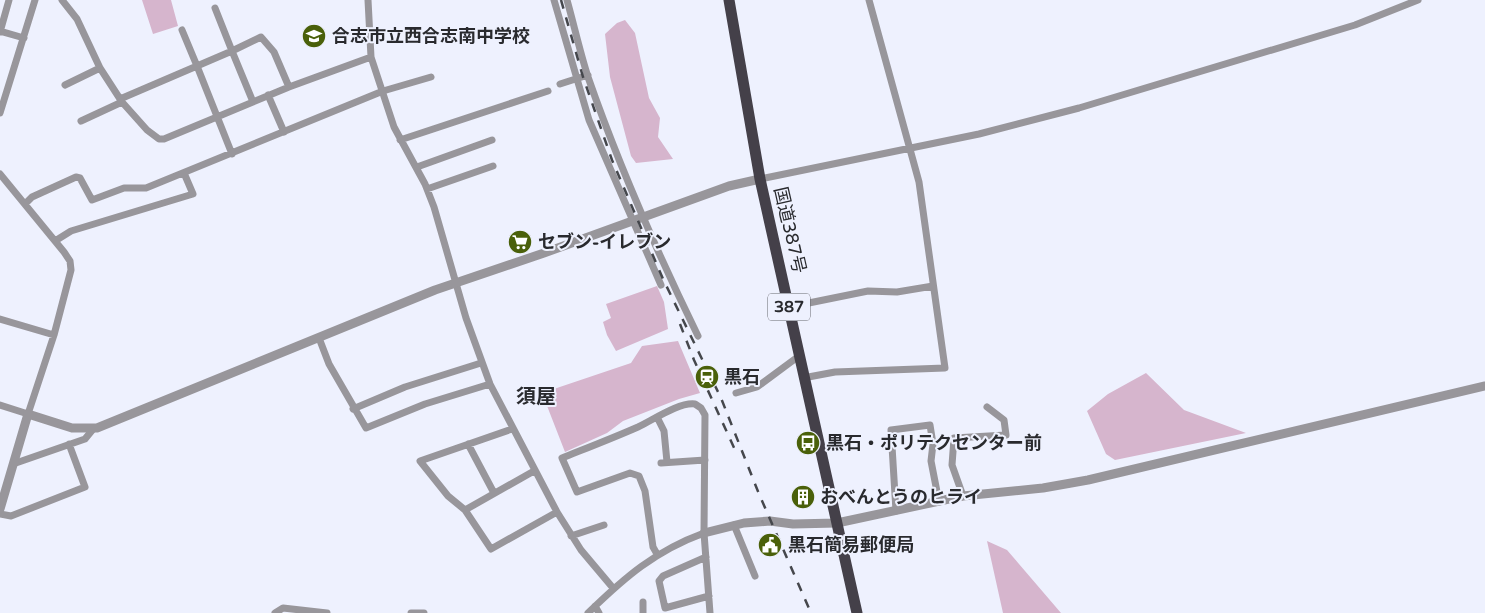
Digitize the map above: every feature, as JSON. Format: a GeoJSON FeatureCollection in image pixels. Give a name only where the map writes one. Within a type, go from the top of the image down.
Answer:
{"type":"FeatureCollection","features":[{"type":"Feature","properties":{"kind":"highway","name":"国道387号"},"geometry":{"type":"LineString","coordinates":[[729,0],[760,180],[857,613]]}},
{"type":"Feature","properties":{"kind":"street"},"geometry":{"type":"LineString","coordinates":[[10,0],[0,31],[24,38]]}},
{"type":"Feature","properties":{"kind":"street"},"geometry":{"type":"LineString","coordinates":[[0,113],[35,0]]}},
{"type":"Feature","properties":{"kind":"street"},"geometry":{"type":"LineString","coordinates":[[62,0],[86,36],[100,68],[121,100],[147,130],[159,139],[268,95],[370,57]]}},
{"type":"Feature","properties":{"kind":"street"},"geometry":{"type":"LineString","coordinates":[[368,0],[370,57],[400,140],[427,189],[490,384],[534,471],[571,536],[612,588]]}},
{"type":"Feature","properties":{"kind":"street"},"geometry":{"type":"LineString","coordinates":[[554,0],[589,120],[661,285]]}},
{"type":"Feature","properties":{"kind":"street"},"geometry":{"type":"LineString","coordinates":[[567,0],[588,76],[642,216],[698,336]]}},
{"type":"Feature","properties":{"kind":"street"},"geometry":{"type":"LineString","coordinates":[[803,378],[834,372],[945,368],[919,182],[869,0]]}},
{"type":"Feature","properties":{"kind":"street"},"geometry":{"type":"LineString","coordinates":[[0,405],[72,428],[94,428],[114,422],[457,282],[544,254],[642,216],[729,186],[910,148],[1080,108],[1354,25],[1418,0]]}},
{"type":"Feature","properties":{"kind":"street"},"geometry":{"type":"LineString","coordinates":[[215,8],[253,102]]}},
{"type":"Feature","properties":{"kind":"street"},"geometry":{"type":"LineString","coordinates":[[182,30],[232,154]]}},
{"type":"Feature","properties":{"kind":"street"},"geometry":{"type":"LineString","coordinates":[[81,121],[121,100],[261,37],[274,52],[289,87]]}},
{"type":"Feature","properties":{"kind":"street"},"geometry":{"type":"LineString","coordinates":[[64,85],[100,68]]}},
{"type":"Feature","properties":{"kind":"street"},"geometry":{"type":"LineString","coordinates":[[25,204],[32,197],[76,177],[80,178],[92,200],[124,188],[142,189],[383,91],[430,76]]}},
{"type":"Feature","properties":{"kind":"street"},"geometry":{"type":"LineString","coordinates":[[560,84],[588,76]]}},
{"type":"Feature","properties":{"kind":"street"},"geometry":{"type":"LineString","coordinates":[[400,140],[548,91]]}},
{"type":"Feature","properties":{"kind":"street"},"geometry":{"type":"LineString","coordinates":[[268,95],[284,132]]}},
{"type":"Feature","properties":{"kind":"street"},"geometry":{"type":"LineString","coordinates":[[416,167],[492,140]]}},
{"type":"Feature","properties":{"kind":"street"},"geometry":{"type":"LineString","coordinates":[[427,189],[493,166]]}},
{"type":"Feature","properties":{"kind":"street"},"geometry":{"type":"LineString","coordinates":[[55,241],[71,231],[193,194],[184,173]]}},
{"type":"Feature","properties":{"kind":"street"},"geometry":{"type":"LineString","coordinates":[[0,174],[70,261],[71,270],[54,336],[28,414],[0,509]]}},
{"type":"Feature","properties":{"kind":"street"},"geometry":{"type":"LineString","coordinates":[[789,307],[868,291],[897,292],[933,286]]}},
{"type":"Feature","properties":{"kind":"street"},"geometry":{"type":"LineString","coordinates":[[1,322],[54,336]]}},
{"type":"Feature","properties":{"kind":"street"},"geometry":{"type":"LineString","coordinates":[[318,338],[329,364],[353,409],[366,428],[425,404],[490,384]]}},
{"type":"Feature","properties":{"kind":"street"},"geometry":{"type":"LineString","coordinates":[[736,393],[757,387],[799,356]]}},
{"type":"Feature","properties":{"kind":"street"},"geometry":{"type":"LineString","coordinates":[[353,409],[405,387],[482,363]]}},
{"type":"Feature","properties":{"kind":"street"},"geometry":{"type":"LineString","coordinates":[[588,613],[612,588],[657,554],[704,534],[734,525],[770,521],[793,524],[837,523],[963,496],[1043,488],[1088,480],[1485,386]]}},
{"type":"Feature","properties":{"kind":"street"},"geometry":{"type":"LineString","coordinates":[[657,554],[653,546],[645,491],[638,476],[630,473],[577,492],[562,458],[641,426],[657,416],[691,403],[701,408],[704,415],[704,534],[710,613]]}},
{"type":"Feature","properties":{"kind":"street"},"geometry":{"type":"LineString","coordinates":[[963,496],[952,465],[954,438],[1006,434],[1004,420],[987,408]]}},
{"type":"Feature","properties":{"kind":"street"},"geometry":{"type":"LineString","coordinates":[[657,416],[664,430],[664,462],[705,460]]}},
{"type":"Feature","properties":{"kind":"street"},"geometry":{"type":"LineString","coordinates":[[896,511],[891,430],[930,425],[933,444],[931,461],[939,502]]}},
{"type":"Feature","properties":{"kind":"street"},"geometry":{"type":"LineString","coordinates":[[13,464],[85,439],[94,428]]}},
{"type":"Feature","properties":{"kind":"street"},"geometry":{"type":"LineString","coordinates":[[512,429],[420,461],[448,496],[465,510],[491,549],[557,512]]}},
{"type":"Feature","properties":{"kind":"street"},"geometry":{"type":"LineString","coordinates":[[0,514],[11,516],[85,487],[69,444]]}},
{"type":"Feature","properties":{"kind":"street"},"geometry":{"type":"LineString","coordinates":[[468,444],[494,493]]}},
{"type":"Feature","properties":{"kind":"street"},"geometry":{"type":"LineString","coordinates":[[465,510],[534,471]]}},
{"type":"Feature","properties":{"kind":"street"},"geometry":{"type":"LineString","coordinates":[[571,536],[604,525]]}},
{"type":"Feature","properties":{"kind":"street"},"geometry":{"type":"LineString","coordinates":[[734,525],[755,576]]}},
{"type":"Feature","properties":{"kind":"street"},"geometry":{"type":"LineString","coordinates":[[706,556],[663,576],[660,581],[665,608],[709,596]]}},
{"type":"Feature","properties":{"kind":"street"},"geometry":{"type":"LineString","coordinates":[[643,602],[643,613]]}},
{"type":"Feature","properties":{"kind":"street"},"geometry":{"type":"LineString","coordinates":[[596,606],[599,613]]}},
{"type":"Feature","properties":{"kind":"street"},"geometry":{"type":"LineString","coordinates":[[275,613],[283,608],[327,613]]}},
{"type":"Feature","properties":{"kind":"street"},"geometry":{"type":"LineString","coordinates":[[411,613],[424,613]]}},
{"type":"Feature","properties":{"kind":"shaded area"},"geometry":{"type":"Polygon","coordinates":[[[142,0],[171,0],[178,26],[153,34],[142,0]]]}},
{"type":"Feature","properties":{"kind":"shaded area"},"geometry":{"type":"Polygon","coordinates":[[[625,20],[635,33],[649,98],[660,118],[658,137],[673,159],[636,163],[631,156],[610,77],[605,34],[617,23],[625,20]]]}},
{"type":"Feature","properties":{"kind":"shaded area"},"geometry":{"type":"Polygon","coordinates":[[[657,286],[664,302],[668,329],[616,351],[607,335],[603,322],[611,318],[606,304],[657,286]]]}},
{"type":"Feature","properties":{"kind":"shaded area"},"geometry":{"type":"Polygon","coordinates":[[[678,341],[700,393],[679,399],[623,421],[607,433],[565,452],[542,393],[631,363],[642,346],[678,341]]]}},
{"type":"Feature","properties":{"kind":"shaded area"},"geometry":{"type":"Polygon","coordinates":[[[1146,373],[1184,410],[1246,433],[1115,460],[1106,454],[1087,411],[1108,394],[1146,373]]]}},
{"type":"Feature","properties":{"kind":"shaded area"},"geometry":{"type":"Polygon","coordinates":[[[987,541],[1007,550],[1061,613],[1003,613],[987,541]]]}},
{"type":"Feature","properties":{"kind":"railway"},"geometry":{"type":"LineString","coordinates":[[561,0],[583,77],[612,160],[663,279],[721,398],[759,494],[811,613]]}},
{"type":"Feature","properties":{"kind":"railway"},"geometry":{"type":"LineString","coordinates":[[680,324],[694,360],[736,452]]}},
{"type":"Feature","properties":{"kind":"place","name":"合志市立西合志南中学校"},"geometry":{"type":"Point","coordinates":[314,36]}},
{"type":"Feature","properties":{"kind":"place","name":"セブン-イレブン"},"geometry":{"type":"Point","coordinates":[520,242]}},
{"type":"Feature","properties":{"kind":"place","name":"黒石"},"geometry":{"type":"Point","coordinates":[707,377]}},
{"type":"Feature","properties":{"kind":"place","name":"黒石・ポリテクセンター前"},"geometry":{"type":"Point","coordinates":[808,443]}},
{"type":"Feature","properties":{"kind":"place","name":"おべんとうのヒライ"},"geometry":{"type":"Point","coordinates":[803,497]}},
{"type":"Feature","properties":{"kind":"place","name":"黒石簡易郵便局"},"geometry":{"type":"Point","coordinates":[770,545]}},
{"type":"Feature","properties":{"kind":"district","name":"須屋"},"geometry":{"type":"Point","coordinates":[536,397]}}]}
